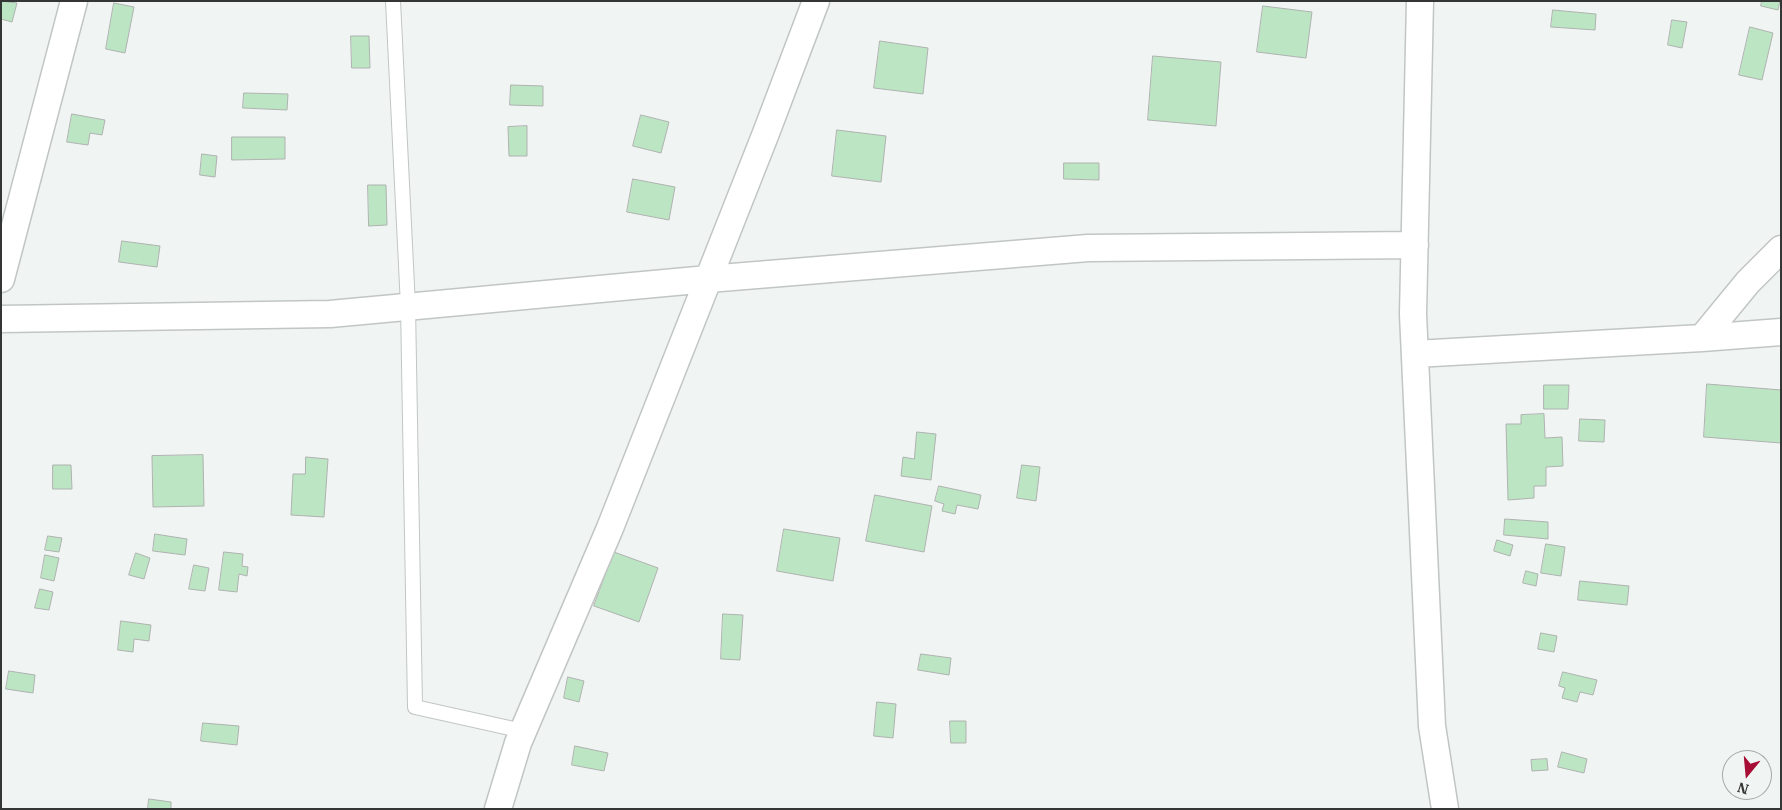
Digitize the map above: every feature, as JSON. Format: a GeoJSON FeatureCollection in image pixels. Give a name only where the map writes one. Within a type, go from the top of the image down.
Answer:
{"type":"FeatureCollection","features":[{"type":"Feature","properties":{"kind":"street"},"geometry":{"type":"LineString","coordinates":[[1,279],[74,1]]}},
{"type":"Feature","properties":{"kind":"street"},"geometry":{"type":"LineString","coordinates":[[498,809],[523,731],[610,528],[816,1]]}},
{"type":"Feature","properties":{"kind":"street"},"geometry":{"type":"LineString","coordinates":[[1420,1],[1413,314],[1432,726],[1445,809]]}},
{"type":"Feature","properties":{"kind":"street"},"geometry":{"type":"LineString","coordinates":[[1,319],[330,314],[708,279],[1088,248],[1415,245]]}},
{"type":"Feature","properties":{"kind":"street"},"geometry":{"type":"LineString","coordinates":[[1702,338],[1748,282],[1781,249]]}},
{"type":"Feature","properties":{"kind":"street"},"geometry":{"type":"LineString","coordinates":[[1415,354],[1781,332]]}},
{"type":"Feature","properties":{"kind":"lane"},"geometry":{"type":"LineString","coordinates":[[393,1],[408,306],[415,707],[523,731]]}},
{"type":"Feature","properties":{"kind":"building"},"geometry":{"type":"Polygon","coordinates":[[[1,1],[17,3],[12,22],[1,19],[1,1]]]}},
{"type":"Feature","properties":{"kind":"building"},"geometry":{"type":"Polygon","coordinates":[[[1762,1],[1780,1],[1778,10],[1761,6],[1762,1]]]}},
{"type":"Feature","properties":{"kind":"building"},"geometry":{"type":"Polygon","coordinates":[[[114,3],[134,7],[125,53],[106,49],[114,3]]]}},
{"type":"Feature","properties":{"kind":"building"},"geometry":{"type":"Polygon","coordinates":[[[1263,6],[1312,12],[1306,58],[1257,52],[1263,6]]]}},
{"type":"Feature","properties":{"kind":"building"},"geometry":{"type":"Polygon","coordinates":[[[1553,10],[1596,14],[1595,30],[1551,27],[1553,10]]]}},
{"type":"Feature","properties":{"kind":"building"},"geometry":{"type":"Polygon","coordinates":[[[1672,20],[1687,22],[1682,48],[1668,45],[1672,20]]]}},
{"type":"Feature","properties":{"kind":"building"},"geometry":{"type":"Polygon","coordinates":[[[1750,27],[1773,33],[1762,80],[1739,75],[1750,27]]]}},
{"type":"Feature","properties":{"kind":"building"},"geometry":{"type":"Polygon","coordinates":[[[351,36],[369,36],[370,68],[352,68],[351,36]]]}},
{"type":"Feature","properties":{"kind":"building"},"geometry":{"type":"Polygon","coordinates":[[[880,41],[928,48],[923,94],[874,88],[880,41]]]}},
{"type":"Feature","properties":{"kind":"building"},"geometry":{"type":"Polygon","coordinates":[[[1153,56],[1221,62],[1216,126],[1148,120],[1153,56]]]}},
{"type":"Feature","properties":{"kind":"building"},"geometry":{"type":"Polygon","coordinates":[[[511,85],[543,86],[543,106],[510,105],[511,85]]]}},
{"type":"Feature","properties":{"kind":"building"},"geometry":{"type":"Polygon","coordinates":[[[244,93],[288,94],[287,110],[243,108],[244,93]]]}},
{"type":"Feature","properties":{"kind":"building"},"geometry":{"type":"Polygon","coordinates":[[[72,114],[105,120],[102,135],[90,133],[88,145],[67,142],[72,114]]]}},
{"type":"Feature","properties":{"kind":"building"},"geometry":{"type":"Polygon","coordinates":[[[641,115],[669,122],[661,153],[633,146],[641,115]]]}},
{"type":"Feature","properties":{"kind":"building"},"geometry":{"type":"Polygon","coordinates":[[[527,126],[527,156],[509,156],[508,127],[527,126]]]}},
{"type":"Feature","properties":{"kind":"building"},"geometry":{"type":"Polygon","coordinates":[[[837,130],[886,136],[881,182],[832,176],[837,130]]]}},
{"type":"Feature","properties":{"kind":"building"},"geometry":{"type":"Polygon","coordinates":[[[232,137],[285,137],[285,159],[232,160],[232,137]]]}},
{"type":"Feature","properties":{"kind":"building"},"geometry":{"type":"Polygon","coordinates":[[[202,154],[217,156],[215,177],[200,175],[202,154]]]}},
{"type":"Feature","properties":{"kind":"building"},"geometry":{"type":"Polygon","coordinates":[[[1064,163],[1099,163],[1099,180],[1064,179],[1064,163]]]}},
{"type":"Feature","properties":{"kind":"building"},"geometry":{"type":"Polygon","coordinates":[[[633,179],[675,187],[669,220],[627,212],[633,179]]]}},
{"type":"Feature","properties":{"kind":"building"},"geometry":{"type":"Polygon","coordinates":[[[368,185],[386,185],[387,225],[369,226],[368,185]]]}},
{"type":"Feature","properties":{"kind":"building"},"geometry":{"type":"Polygon","coordinates":[[[122,241],[160,246],[157,267],[119,262],[122,241]]]}},
{"type":"Feature","properties":{"kind":"building"},"geometry":{"type":"Polygon","coordinates":[[[1707,384],[1781,390],[1781,443],[1704,437],[1707,384]]]}},
{"type":"Feature","properties":{"kind":"building"},"geometry":{"type":"Polygon","coordinates":[[[1544,385],[1569,385],[1568,409],[1544,409],[1544,385]]]}},
{"type":"Feature","properties":{"kind":"building"},"geometry":{"type":"Polygon","coordinates":[[[1544,414],[1545,438],[1562,437],[1563,466],[1546,467],[1546,486],[1534,486],[1534,498],[1508,500],[1506,424],[1521,424],[1521,415],[1544,414]]]}},
{"type":"Feature","properties":{"kind":"building"},"geometry":{"type":"Polygon","coordinates":[[[1580,419],[1605,420],[1604,442],[1579,441],[1580,419]]]}},
{"type":"Feature","properties":{"kind":"building"},"geometry":{"type":"Polygon","coordinates":[[[917,432],[936,434],[931,480],[901,476],[903,457],[914,459],[917,432]]]}},
{"type":"Feature","properties":{"kind":"building"},"geometry":{"type":"Polygon","coordinates":[[[203,455],[204,506],[153,507],[152,456],[203,455]]]}},
{"type":"Feature","properties":{"kind":"building"},"geometry":{"type":"Polygon","coordinates":[[[306,457],[328,459],[324,517],[291,515],[293,474],[305,474],[306,457]]]}},
{"type":"Feature","properties":{"kind":"building"},"geometry":{"type":"Polygon","coordinates":[[[53,465],[71,465],[72,489],[53,489],[53,465]]]}},
{"type":"Feature","properties":{"kind":"building"},"geometry":{"type":"Polygon","coordinates":[[[1022,465],[1040,467],[1036,501],[1017,498],[1022,465]]]}},
{"type":"Feature","properties":{"kind":"building"},"geometry":{"type":"Polygon","coordinates":[[[939,486],[981,495],[978,509],[957,505],[955,514],[942,511],[944,504],[935,501],[939,486]]]}},
{"type":"Feature","properties":{"kind":"building"},"geometry":{"type":"Polygon","coordinates":[[[875,495],[932,506],[924,552],[866,541],[875,495]]]}},
{"type":"Feature","properties":{"kind":"building"},"geometry":{"type":"Polygon","coordinates":[[[1505,519],[1548,522],[1548,539],[1504,535],[1505,519]]]}},
{"type":"Feature","properties":{"kind":"building"},"geometry":{"type":"Polygon","coordinates":[[[784,529],[840,538],[833,581],[777,571],[784,529]]]}},
{"type":"Feature","properties":{"kind":"building"},"geometry":{"type":"Polygon","coordinates":[[[155,534],[187,539],[185,555],[153,551],[155,534]]]}},
{"type":"Feature","properties":{"kind":"building"},"geometry":{"type":"Polygon","coordinates":[[[48,536],[62,538],[59,552],[45,550],[48,536]]]}},
{"type":"Feature","properties":{"kind":"building"},"geometry":{"type":"Polygon","coordinates":[[[1497,540],[1513,545],[1510,556],[1494,551],[1497,540]]]}},
{"type":"Feature","properties":{"kind":"building"},"geometry":{"type":"Polygon","coordinates":[[[1546,544],[1565,547],[1561,576],[1541,573],[1546,544]]]}},
{"type":"Feature","properties":{"kind":"building"},"geometry":{"type":"Polygon","coordinates":[[[224,552],[243,554],[242,566],[248,567],[247,576],[239,574],[237,592],[219,590],[224,552]]]}},
{"type":"Feature","properties":{"kind":"building"},"geometry":{"type":"Polygon","coordinates":[[[614,552],[658,568],[639,622],[594,606],[614,552]]]}},
{"type":"Feature","properties":{"kind":"building"},"geometry":{"type":"Polygon","coordinates":[[[136,553],[150,558],[144,579],[129,575],[136,553]]]}},
{"type":"Feature","properties":{"kind":"building"},"geometry":{"type":"Polygon","coordinates":[[[45,555],[59,558],[54,581],[41,578],[45,555]]]}},
{"type":"Feature","properties":{"kind":"building"},"geometry":{"type":"Polygon","coordinates":[[[194,565],[209,568],[205,591],[189,589],[194,565]]]}},
{"type":"Feature","properties":{"kind":"building"},"geometry":{"type":"Polygon","coordinates":[[[1526,571],[1538,574],[1536,586],[1523,583],[1526,571]]]}},
{"type":"Feature","properties":{"kind":"building"},"geometry":{"type":"Polygon","coordinates":[[[1580,581],[1629,586],[1627,605],[1578,600],[1580,581]]]}},
{"type":"Feature","properties":{"kind":"building"},"geometry":{"type":"Polygon","coordinates":[[[40,589],[53,592],[49,610],[35,608],[40,589]]]}},
{"type":"Feature","properties":{"kind":"building"},"geometry":{"type":"Polygon","coordinates":[[[723,614],[743,615],[740,660],[721,659],[723,614]]]}},
{"type":"Feature","properties":{"kind":"building"},"geometry":{"type":"Polygon","coordinates":[[[121,621],[151,625],[149,641],[134,639],[133,652],[118,650],[121,621]]]}},
{"type":"Feature","properties":{"kind":"building"},"geometry":{"type":"Polygon","coordinates":[[[1541,633],[1557,636],[1554,652],[1538,649],[1541,633]]]}},
{"type":"Feature","properties":{"kind":"building"},"geometry":{"type":"Polygon","coordinates":[[[921,654],[951,658],[949,675],[918,670],[921,654]]]}},
{"type":"Feature","properties":{"kind":"building"},"geometry":{"type":"Polygon","coordinates":[[[9,671],[35,675],[33,693],[6,689],[9,671]]]}},
{"type":"Feature","properties":{"kind":"building"},"geometry":{"type":"Polygon","coordinates":[[[1563,672],[1597,680],[1593,695],[1580,692],[1577,702],[1562,698],[1565,688],[1559,686],[1563,672]]]}},
{"type":"Feature","properties":{"kind":"building"},"geometry":{"type":"Polygon","coordinates":[[[568,677],[584,681],[579,702],[564,698],[568,677]]]}},
{"type":"Feature","properties":{"kind":"building"},"geometry":{"type":"Polygon","coordinates":[[[877,702],[896,704],[893,738],[874,736],[877,702]]]}},
{"type":"Feature","properties":{"kind":"building"},"geometry":{"type":"Polygon","coordinates":[[[950,721],[966,721],[966,743],[951,743],[950,721]]]}},
{"type":"Feature","properties":{"kind":"building"},"geometry":{"type":"Polygon","coordinates":[[[203,723],[239,726],[237,745],[201,741],[203,723]]]}},
{"type":"Feature","properties":{"kind":"building"},"geometry":{"type":"Polygon","coordinates":[[[575,746],[608,753],[604,771],[572,765],[575,746]]]}},
{"type":"Feature","properties":{"kind":"building"},"geometry":{"type":"Polygon","coordinates":[[[1562,752],[1587,759],[1584,773],[1558,767],[1562,752]]]}},
{"type":"Feature","properties":{"kind":"building"},"geometry":{"type":"Polygon","coordinates":[[[1547,759],[1548,770],[1532,771],[1531,760],[1547,759]]]}},
{"type":"Feature","properties":{"kind":"building"},"geometry":{"type":"Polygon","coordinates":[[[149,799],[171,802],[171,809],[148,809],[149,799]]]}}]}
